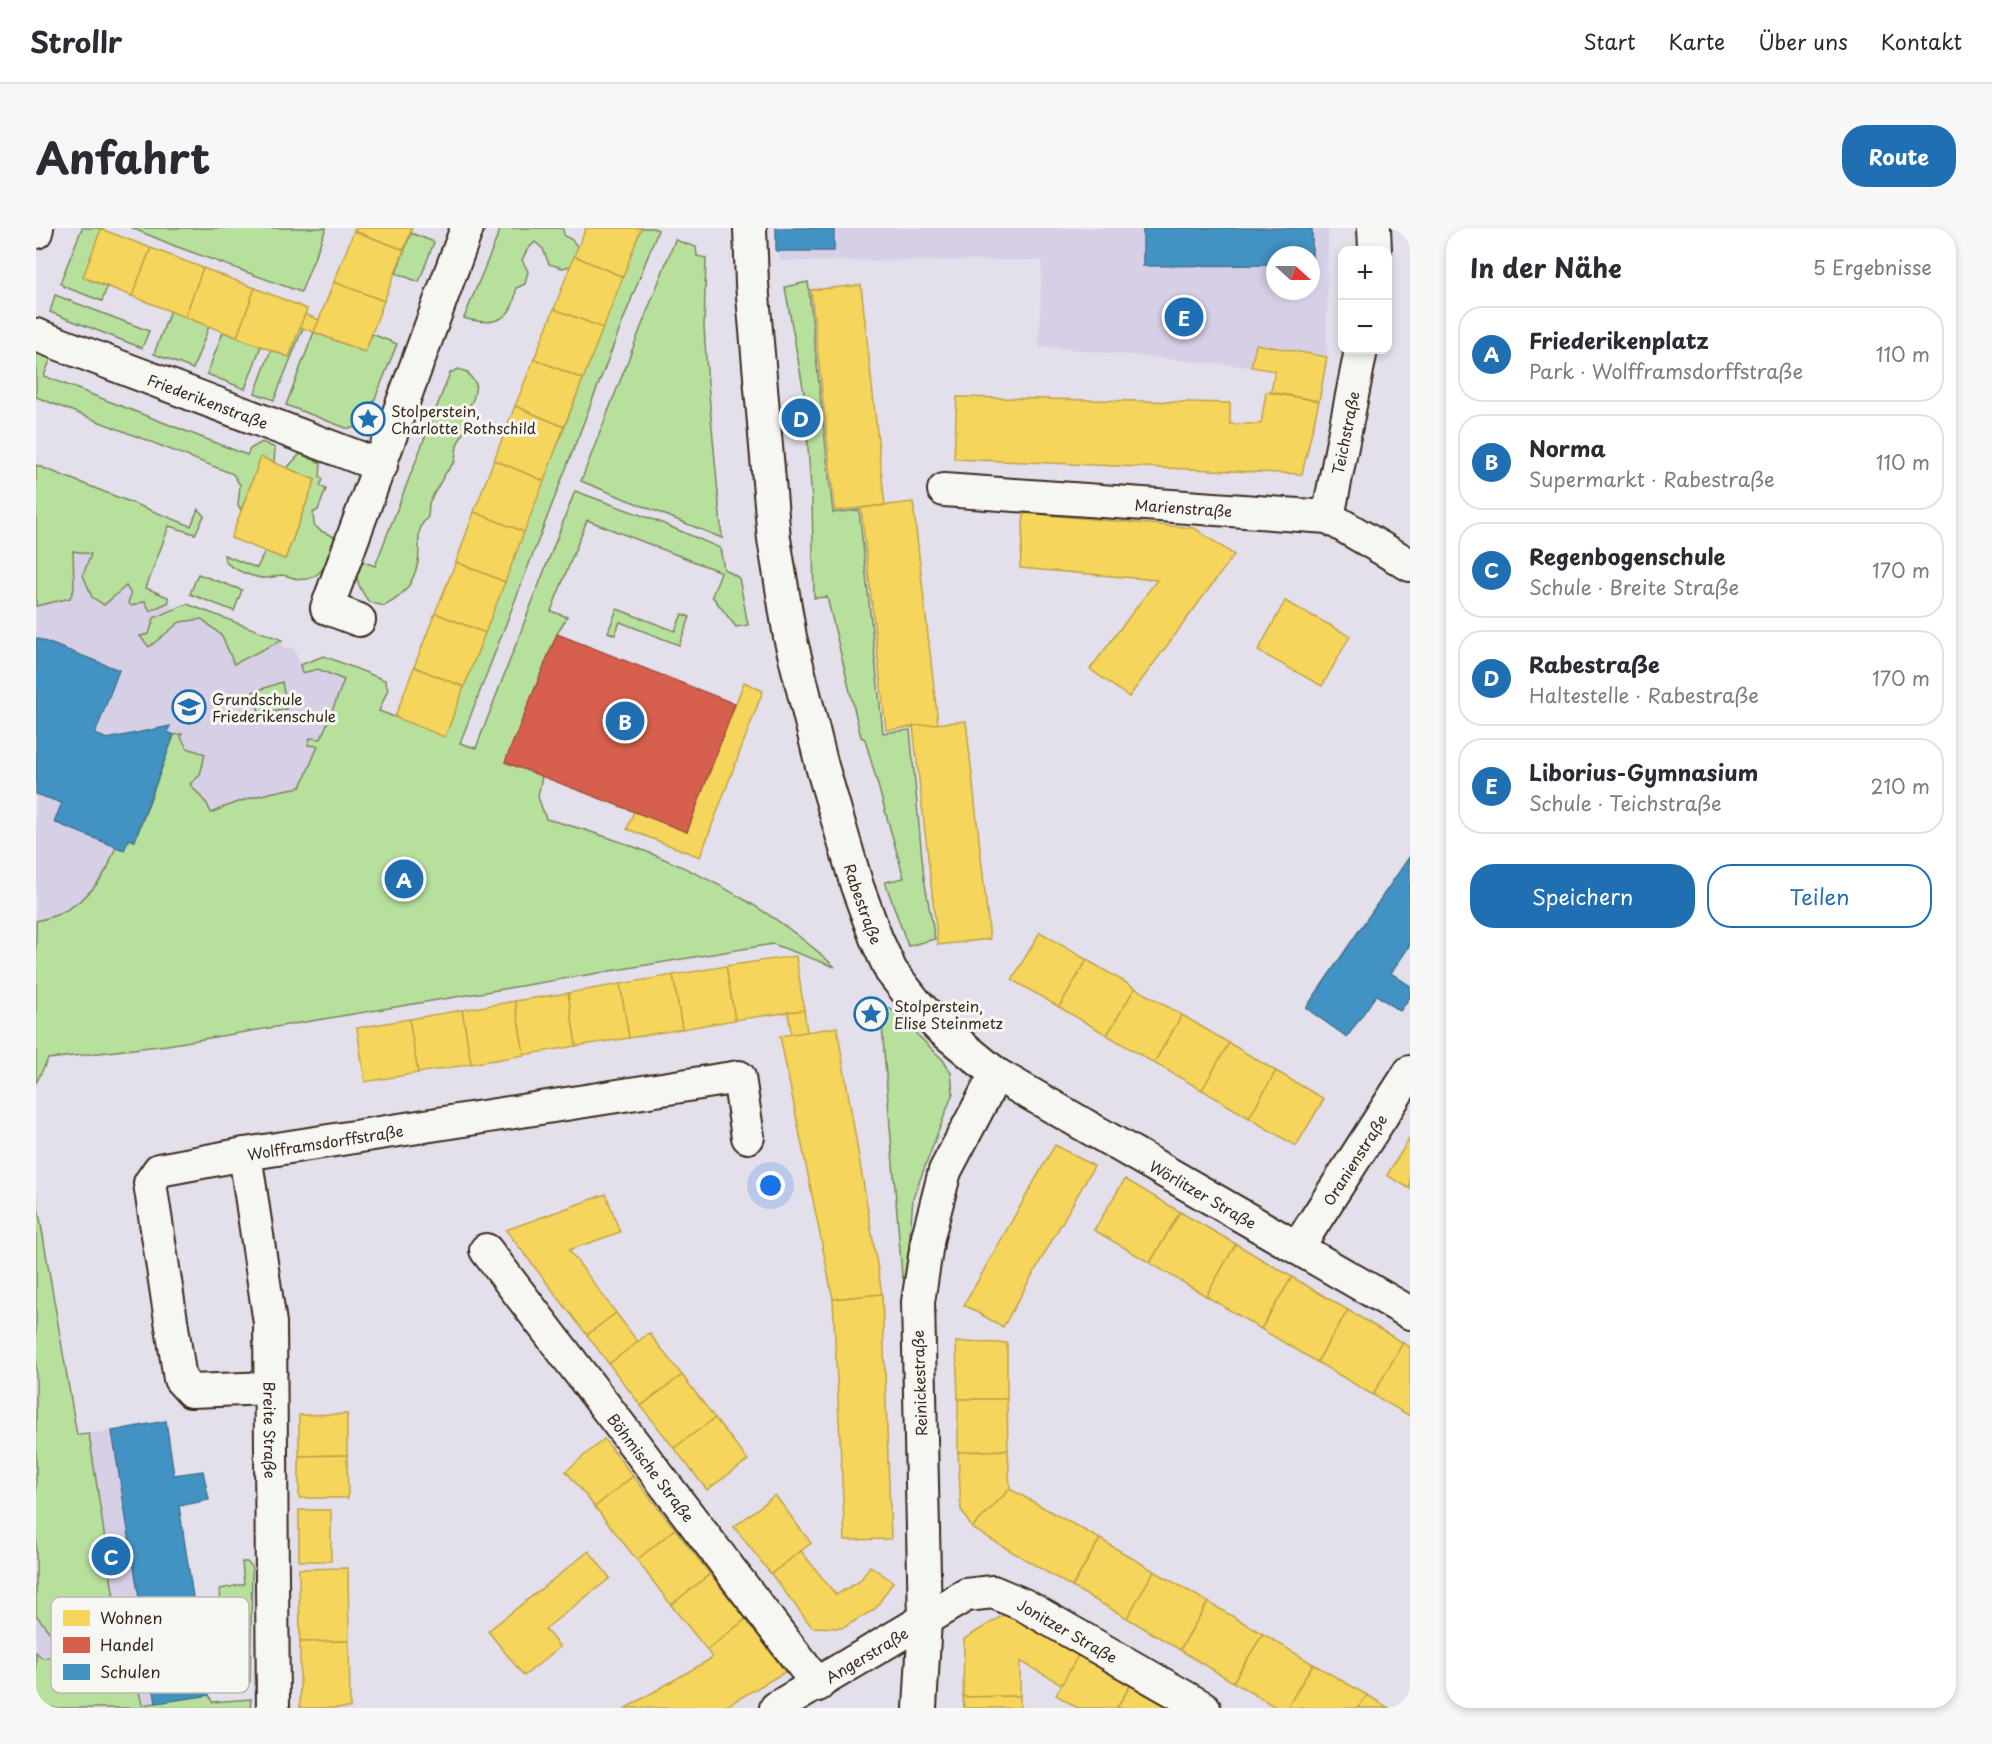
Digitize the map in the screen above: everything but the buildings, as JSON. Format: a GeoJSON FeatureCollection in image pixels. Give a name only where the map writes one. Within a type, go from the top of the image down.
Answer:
{"type":"FeatureCollection","features":[{"type":"Feature","properties":{"kind":"street"},"geometry":{"type":"LineString","coordinates":[[359,620],[327,608],[467,228]]}},
{"type":"Feature","properties":{"kind":"street","name":"Rabestraße"},"geometry":{"type":"LineString","coordinates":[[750,228],[753,296],[774,539],[790,637],[822,766],[857,886],[876,939],[891,971],[916,1003],[939,1027],[996,1074]]}},
{"type":"Feature","properties":{"kind":"street"},"geometry":{"type":"LineString","coordinates":[[1374,228],[1375,246]]}},
{"type":"Feature","properties":{"kind":"street","name":"Friederikenstraße"},"geometry":{"type":"LineString","coordinates":[[36,335],[381,466]]}},
{"type":"Feature","properties":{"kind":"street","name":"Teichstraße"},"geometry":{"type":"LineString","coordinates":[[1328,517],[1360,354]]}},
{"type":"Feature","properties":{"kind":"street","name":"Marienstraße"},"geometry":{"type":"LineString","coordinates":[[944,490],[1328,517],[1410,565]]}},
{"type":"Feature","properties":{"kind":"street","name":"Oranienstraße"},"geometry":{"type":"LineString","coordinates":[[1298,1247],[1410,1072]]}},
{"type":"Feature","properties":{"kind":"street","name":"Wörlitzer Straße"},"geometry":{"type":"LineString","coordinates":[[996,1074],[1410,1313]]}},
{"type":"Feature","properties":{"kind":"street","name":"Reinickestraße"},"geometry":{"type":"LineString","coordinates":[[920,1708],[925,1620],[918,1302],[928,1236],[945,1171],[996,1074]]}},
{"type":"Feature","properties":{"kind":"street","name":"Wolfframsdorffstraße"},"geometry":{"type":"LineString","coordinates":[[270,1388],[191,1391],[180,1379],[150,1183],[159,1170],[245,1154],[740,1077],[748,1137]]}},
{"type":"Feature","properties":{"kind":"street","name":"Breite Straße"},"geometry":{"type":"LineString","coordinates":[[245,1154],[270,1323],[273,1708]]}},
{"type":"Feature","properties":{"kind":"street","name":"Böhmische Straße"},"geometry":{"type":"LineString","coordinates":[[486,1250],[818,1685]]}},
{"type":"Feature","properties":{"kind":"street","name":"Jonitzer Straße"},"geometry":{"type":"LineString","coordinates":[[925,1620],[966,1595],[993,1592],[1024,1605],[1204,1708]]}},
{"type":"Feature","properties":{"kind":"street","name":"Angerstraße"},"geometry":{"type":"LineString","coordinates":[[777,1708],[925,1620]]}},
{"type":"Feature","properties":{"kind":"shaded area"},"geometry":{"type":"Polygon","coordinates":[[[780,228],[1328,228],[1327,357],[1256,344],[1251,367],[1039,346],[1042,260],[780,261],[780,228]]]}},
{"type":"Feature","properties":{"kind":"shaded area","name":"Grundschule Friederikenschule"},"geometry":{"type":"Polygon","coordinates":[[[36,494],[163,541],[145,588],[168,597],[173,611],[187,604],[282,640],[284,649],[293,647],[300,665],[324,656],[358,669],[318,746],[301,787],[235,802],[144,844],[129,839],[116,847],[105,873],[88,893],[57,916],[36,921],[36,494]]]}},
{"type":"Feature","properties":{"kind":"shaded area"},"geometry":{"type":"Polygon","coordinates":[[[166,1421],[174,1475],[203,1471],[209,1500],[179,1506],[193,1597],[51,1597],[51,1693],[209,1693],[209,1695],[126,1708],[36,1708],[36,1440],[112,1431],[166,1421]]]}},
{"type":"Feature","properties":{"kind":"green space"},"geometry":{"type":"Polygon","coordinates":[[[82,228],[102,228],[83,277],[107,287],[102,301],[60,283],[82,228]]]}},
{"type":"Feature","properties":{"kind":"green space"},"geometry":{"type":"Polygon","coordinates":[[[132,228],[326,228],[301,292],[132,228]]]}},
{"type":"Feature","properties":{"kind":"green space"},"geometry":{"type":"Polygon","coordinates":[[[501,228],[563,228],[564,236],[571,239],[578,247],[571,266],[562,268],[549,264],[543,249],[535,242],[527,250],[522,260],[528,271],[525,284],[516,288],[511,308],[506,314],[500,319],[484,322],[464,318],[501,228]]]}},
{"type":"Feature","properties":{"kind":"green space"},"geometry":{"type":"Polygon","coordinates":[[[641,228],[658,230],[460,743],[476,748],[575,491],[657,521],[720,548],[724,569],[739,578],[748,625],[736,627],[712,596],[721,572],[587,520],[551,611],[567,617],[557,634],[505,762],[542,776],[538,797],[546,819],[624,843],[700,875],[771,916],[835,967],[773,944],[167,1045],[48,1059],[36,1083],[36,921],[68,909],[86,896],[101,879],[118,846],[129,839],[135,841],[174,735],[182,734],[181,737],[187,748],[205,754],[200,775],[190,784],[207,804],[211,813],[255,797],[301,787],[318,746],[308,745],[310,738],[321,739],[344,680],[318,669],[302,673],[300,665],[324,656],[385,680],[388,689],[379,711],[445,736],[641,228]]]}},
{"type":"Feature","properties":{"kind":"green space"},"geometry":{"type":"Polygon","coordinates":[[[411,233],[434,242],[419,282],[396,273],[411,233]]]}},
{"type":"Feature","properties":{"kind":"green space"},"geometry":{"type":"Polygon","coordinates":[[[675,240],[696,247],[697,256],[706,258],[704,326],[722,538],[581,481],[675,240]]]}},
{"type":"Feature","properties":{"kind":"green space"},"geometry":{"type":"Polygon","coordinates":[[[808,282],[833,513],[859,510],[883,733],[910,730],[924,879],[935,939],[908,946],[885,882],[904,878],[865,739],[861,737],[827,597],[814,598],[812,501],[804,393],[785,287],[808,282]]]}},
{"type":"Feature","properties":{"kind":"green space"},"geometry":{"type":"Polygon","coordinates":[[[55,295],[149,331],[142,348],[50,312],[55,295]]]}},
{"type":"Feature","properties":{"kind":"green space"},"geometry":{"type":"Polygon","coordinates":[[[170,311],[209,326],[193,369],[154,354],[170,311]]]}},
{"type":"Feature","properties":{"kind":"green space"},"geometry":{"type":"Polygon","coordinates":[[[300,327],[303,328],[274,400],[255,393],[271,350],[289,357],[300,327]]]}},
{"type":"Feature","properties":{"kind":"green space"},"geometry":{"type":"Polygon","coordinates":[[[223,332],[261,346],[245,389],[207,374],[223,332]]]}},
{"type":"Feature","properties":{"kind":"green space"},"geometry":{"type":"Polygon","coordinates":[[[314,332],[365,352],[372,334],[397,344],[368,416],[354,428],[346,428],[286,405],[314,332]]]}},
{"type":"Feature","properties":{"kind":"green space"},"geometry":{"type":"Polygon","coordinates":[[[36,350],[52,355],[44,376],[247,455],[250,449],[262,442],[275,448],[274,463],[261,458],[241,510],[238,505],[240,485],[233,474],[36,397],[36,350]]]}},
{"type":"Feature","properties":{"kind":"green space"},"geometry":{"type":"Polygon","coordinates":[[[458,369],[467,372],[476,384],[474,397],[467,412],[465,429],[457,445],[455,461],[429,503],[428,517],[419,532],[418,562],[413,577],[402,593],[384,606],[369,602],[358,582],[359,560],[375,566],[450,373],[458,369]]]}},
{"type":"Feature","properties":{"kind":"green space"},"geometry":{"type":"Polygon","coordinates":[[[300,454],[321,463],[320,477],[323,479],[320,486],[326,489],[318,510],[313,513],[314,525],[337,538],[325,565],[318,574],[309,579],[281,575],[263,578],[233,568],[225,561],[224,555],[257,568],[265,551],[285,559],[315,480],[287,468],[300,454]]]}},
{"type":"Feature","properties":{"kind":"green space"},"geometry":{"type":"Polygon","coordinates":[[[36,465],[191,526],[198,509],[204,516],[195,534],[169,526],[146,588],[168,597],[169,602],[150,611],[145,601],[132,606],[128,603],[131,594],[126,586],[104,605],[92,597],[83,575],[91,554],[73,551],[74,589],[70,598],[36,606],[36,465]]]}},
{"type":"Feature","properties":{"kind":"green space"},"geometry":{"type":"Polygon","coordinates":[[[198,574],[242,590],[234,611],[190,594],[198,574]]]}},
{"type":"Feature","properties":{"kind":"green space"},"geometry":{"type":"Polygon","coordinates":[[[187,604],[282,640],[234,664],[222,636],[202,619],[180,622],[149,647],[140,636],[149,634],[154,618],[187,604]]]}},
{"type":"Feature","properties":{"kind":"green space"},"geometry":{"type":"Polygon","coordinates":[[[617,609],[675,631],[682,614],[690,617],[679,645],[620,622],[615,635],[608,632],[617,609]]]}},
{"type":"Feature","properties":{"kind":"green space"},"geometry":{"type":"Polygon","coordinates":[[[282,682],[287,709],[260,715],[253,692],[282,682]]]}},
{"type":"Feature","properties":{"kind":"green space"},"geometry":{"type":"Polygon","coordinates":[[[890,1008],[943,1060],[951,1073],[953,1093],[913,1198],[906,1282],[902,1276],[881,1013],[890,1008]]]}},
{"type":"Feature","properties":{"kind":"green space"},"geometry":{"type":"Polygon","coordinates":[[[36,1195],[77,1435],[89,1434],[114,1597],[51,1597],[51,1634],[36,1615],[36,1195]]]}},
{"type":"Feature","properties":{"kind":"green space"},"geometry":{"type":"Polygon","coordinates":[[[242,1562],[247,1562],[251,1565],[252,1571],[249,1682],[249,1597],[220,1597],[220,1589],[244,1584],[242,1562]]]}},
{"type":"Feature","properties":{"kind":"green space"},"geometry":{"type":"Polygon","coordinates":[[[36,1652],[42,1658],[51,1657],[51,1693],[139,1693],[142,1705],[209,1695],[212,1702],[251,1699],[250,1708],[36,1708],[36,1652]]]}},
{"type":"Feature","properties":{"kind":"place","name":"Liborius-Gymnasium"},"geometry":{"type":"Point","coordinates":[1184,317]}},
{"type":"Feature","properties":{"kind":"place","name":"Rabestraße"},"geometry":{"type":"Point","coordinates":[801,418]}},
{"type":"Feature","properties":{"kind":"place","name":"Stolperstein, Charlotte Rothschild"},"geometry":{"type":"Point","coordinates":[368,419]}},
{"type":"Feature","properties":{"kind":"place","name":"Grundschule Friederikenschule"},"geometry":{"type":"Point","coordinates":[189,707]}},
{"type":"Feature","properties":{"kind":"place","name":"Norma"},"geometry":{"type":"Point","coordinates":[625,721]}},
{"type":"Feature","properties":{"kind":"place","name":"Friederikenplatz"},"geometry":{"type":"Point","coordinates":[404,879]}},
{"type":"Feature","properties":{"kind":"place","name":"Stolperstein, Elise Steinmetz"},"geometry":{"type":"Point","coordinates":[871,1014]}},
{"type":"Feature","properties":{"kind":"place","name":"Regenbogenschule"},"geometry":{"type":"Point","coordinates":[111,1556]}}]}
